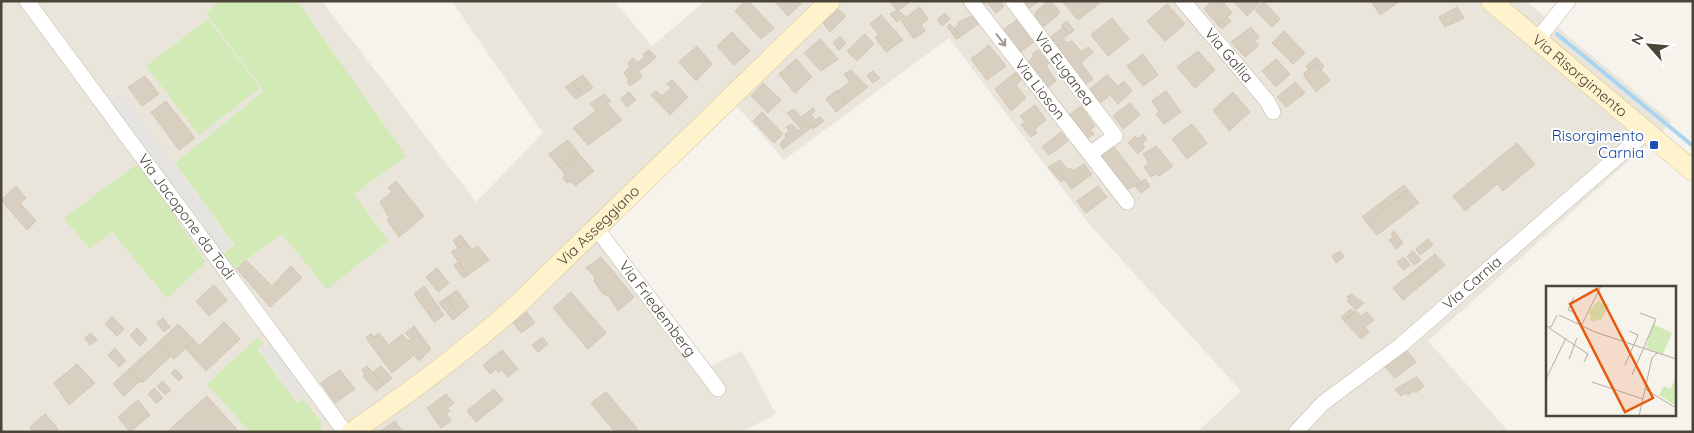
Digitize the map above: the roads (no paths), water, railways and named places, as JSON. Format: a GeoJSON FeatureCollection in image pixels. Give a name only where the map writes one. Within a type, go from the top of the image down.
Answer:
{"type":"FeatureCollection","features":[{"type":"Feature","properties":{"kind":"street","name":"Via Jacopone da Todi"},"geometry":{"type":"LineString","coordinates":[[27,1],[354,431]]}},
{"type":"Feature","properties":{"kind":"street","name":"Via Asseggiano"},"geometry":{"type":"LineString","coordinates":[[354,431],[404,397],[477,341],[597,229],[830,1]]}},
{"type":"Feature","properties":{"kind":"street","name":"Via Lioson"},"geometry":{"type":"LineString","coordinates":[[971,1],[1127,202]]}},
{"type":"Feature","properties":{"kind":"street","name":"Via Euganea"},"geometry":{"type":"LineString","coordinates":[[1012,1],[1115,136],[1090,154]]}},
{"type":"Feature","properties":{"kind":"street","name":"Via Gallia"},"geometry":{"type":"LineString","coordinates":[[1183,1],[1267,101],[1273,112]]}},
{"type":"Feature","properties":{"kind":"street","name":"Via Risorgimento"},"geometry":{"type":"LineString","coordinates":[[1491,1],[1693,171]]}},
{"type":"Feature","properties":{"kind":"street"},"geometry":{"type":"LineString","coordinates":[[1537,40],[1568,1]]}},
{"type":"Feature","properties":{"kind":"street","name":"Via Carnia"},"geometry":{"type":"LineString","coordinates":[[1296,432],[1323,403],[1401,345],[1646,132]]}},
{"type":"Feature","properties":{"kind":"street","name":"Via Friedemberg"},"geometry":{"type":"LineString","coordinates":[[597,229],[718,388]]}},
{"type":"Feature","properties":{"kind":"waterway"},"geometry":{"type":"LineString","coordinates":[[1557,34],[1693,146]]}},
{"type":"Feature","properties":{"kind":"place","name":"Risorgimento Carnia"},"geometry":{"type":"Point","coordinates":[1654,145]}}]}
